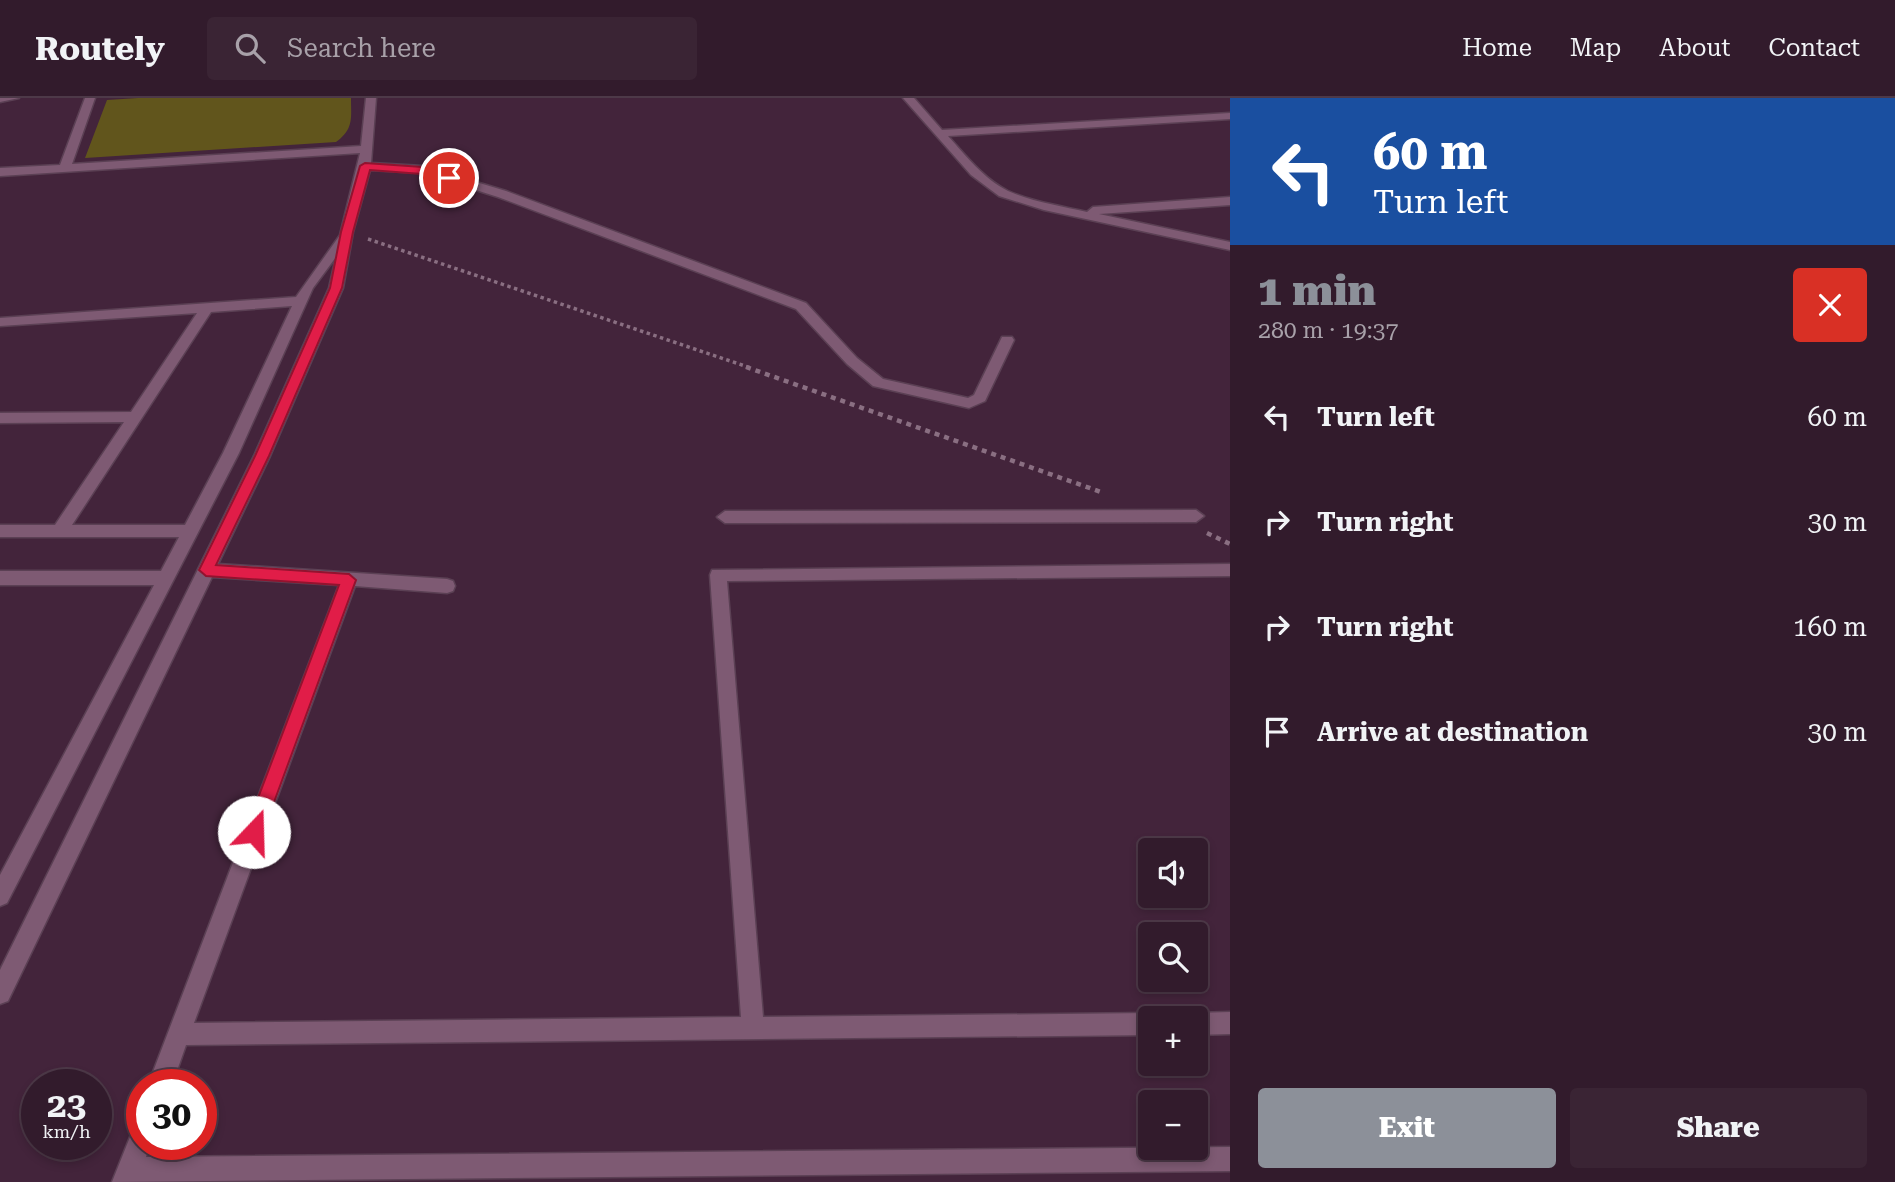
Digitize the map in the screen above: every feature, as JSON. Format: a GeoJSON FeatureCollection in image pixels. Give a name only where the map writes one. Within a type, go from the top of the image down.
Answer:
{"type":"FeatureCollection","features":[{"type":"Feature","properties":{"kind":"street"},"geometry":{"type":"LineString","coordinates":[[0,99],[14,98]]}},
{"type":"Feature","properties":{"kind":"street"},"geometry":{"type":"LineString","coordinates":[[65,168],[90,98]]}},
{"type":"Feature","properties":{"kind":"street"},"geometry":{"type":"LineString","coordinates":[[0,993],[262,456],[336,288],[347,232],[365,166],[371,98]]}},
{"type":"Feature","properties":{"kind":"street"},"geometry":{"type":"LineString","coordinates":[[908,98],[966,163],[993,187],[1028,202],[1230,246]]}},
{"type":"Feature","properties":{"kind":"street"},"geometry":{"type":"LineString","coordinates":[[942,133],[1230,117]]}},
{"type":"Feature","properties":{"kind":"street"},"geometry":{"type":"LineString","coordinates":[[0,172],[367,149]]}},
{"type":"Feature","properties":{"kind":"street"},"geometry":{"type":"LineString","coordinates":[[365,166],[423,170],[502,194],[802,306],[852,361],[878,383],[969,403],[980,398],[1007,340]]}},
{"type":"Feature","properties":{"kind":"street"},"geometry":{"type":"LineString","coordinates":[[1076,212],[1230,201]]}},
{"type":"Feature","properties":{"kind":"street"},"geometry":{"type":"LineString","coordinates":[[0,896],[231,453],[307,288],[347,232]]}},
{"type":"Feature","properties":{"kind":"street"},"geometry":{"type":"LineString","coordinates":[[0,322],[302,301]]}},
{"type":"Feature","properties":{"kind":"street"},"geometry":{"type":"LineString","coordinates":[[60,531],[207,307]]}},
{"type":"Feature","properties":{"kind":"street"},"geometry":{"type":"LineString","coordinates":[[0,418],[135,417]]}},
{"type":"Feature","properties":{"kind":"street"},"geometry":{"type":"LineString","coordinates":[[725,517],[1196,516]]}},
{"type":"Feature","properties":{"kind":"street"},"geometry":{"type":"LineString","coordinates":[[0,531],[190,531]]}},
{"type":"Feature","properties":{"kind":"street"},"geometry":{"type":"LineString","coordinates":[[206,570],[447,586]]}},
{"type":"Feature","properties":{"kind":"street"},"geometry":{"type":"LineString","coordinates":[[753,1028],[718,575],[1230,570]]}},
{"type":"Feature","properties":{"kind":"street"},"geometry":{"type":"LineString","coordinates":[[0,578],[165,578]]}},
{"type":"Feature","properties":{"kind":"street"},"geometry":{"type":"LineString","coordinates":[[166,1069],[349,580]]}},
{"type":"Feature","properties":{"kind":"street"},"geometry":{"type":"LineString","coordinates":[[1208,1024],[1230,1023]]}},
{"type":"Feature","properties":{"kind":"street"},"geometry":{"type":"LineString","coordinates":[[179,1034],[1138,1024]]}},
{"type":"Feature","properties":{"kind":"street"},"geometry":{"type":"LineString","coordinates":[[127,1175],[1230,1159]]}},
{"type":"Feature","properties":{"kind":"path"},"geometry":{"type":"LineString","coordinates":[[347,232],[692,348],[1105,494]]}},
{"type":"Feature","properties":{"kind":"path"},"geometry":{"type":"LineString","coordinates":[[1169,516],[1230,544]]}},
{"type":"Feature","properties":{"kind":"shaded area"},"geometry":{"type":"Polygon","coordinates":[[[351,98],[351,117],[349,128],[336,142],[85,158],[107,100],[351,98]]]}},
{"type":"Feature","properties":{"kind":"route"},"geometry":{"type":"LineString","coordinates":[[254,832],[349,580],[206,570],[262,456],[336,288],[347,232],[365,166],[423,170],[449,178]]}}]}
